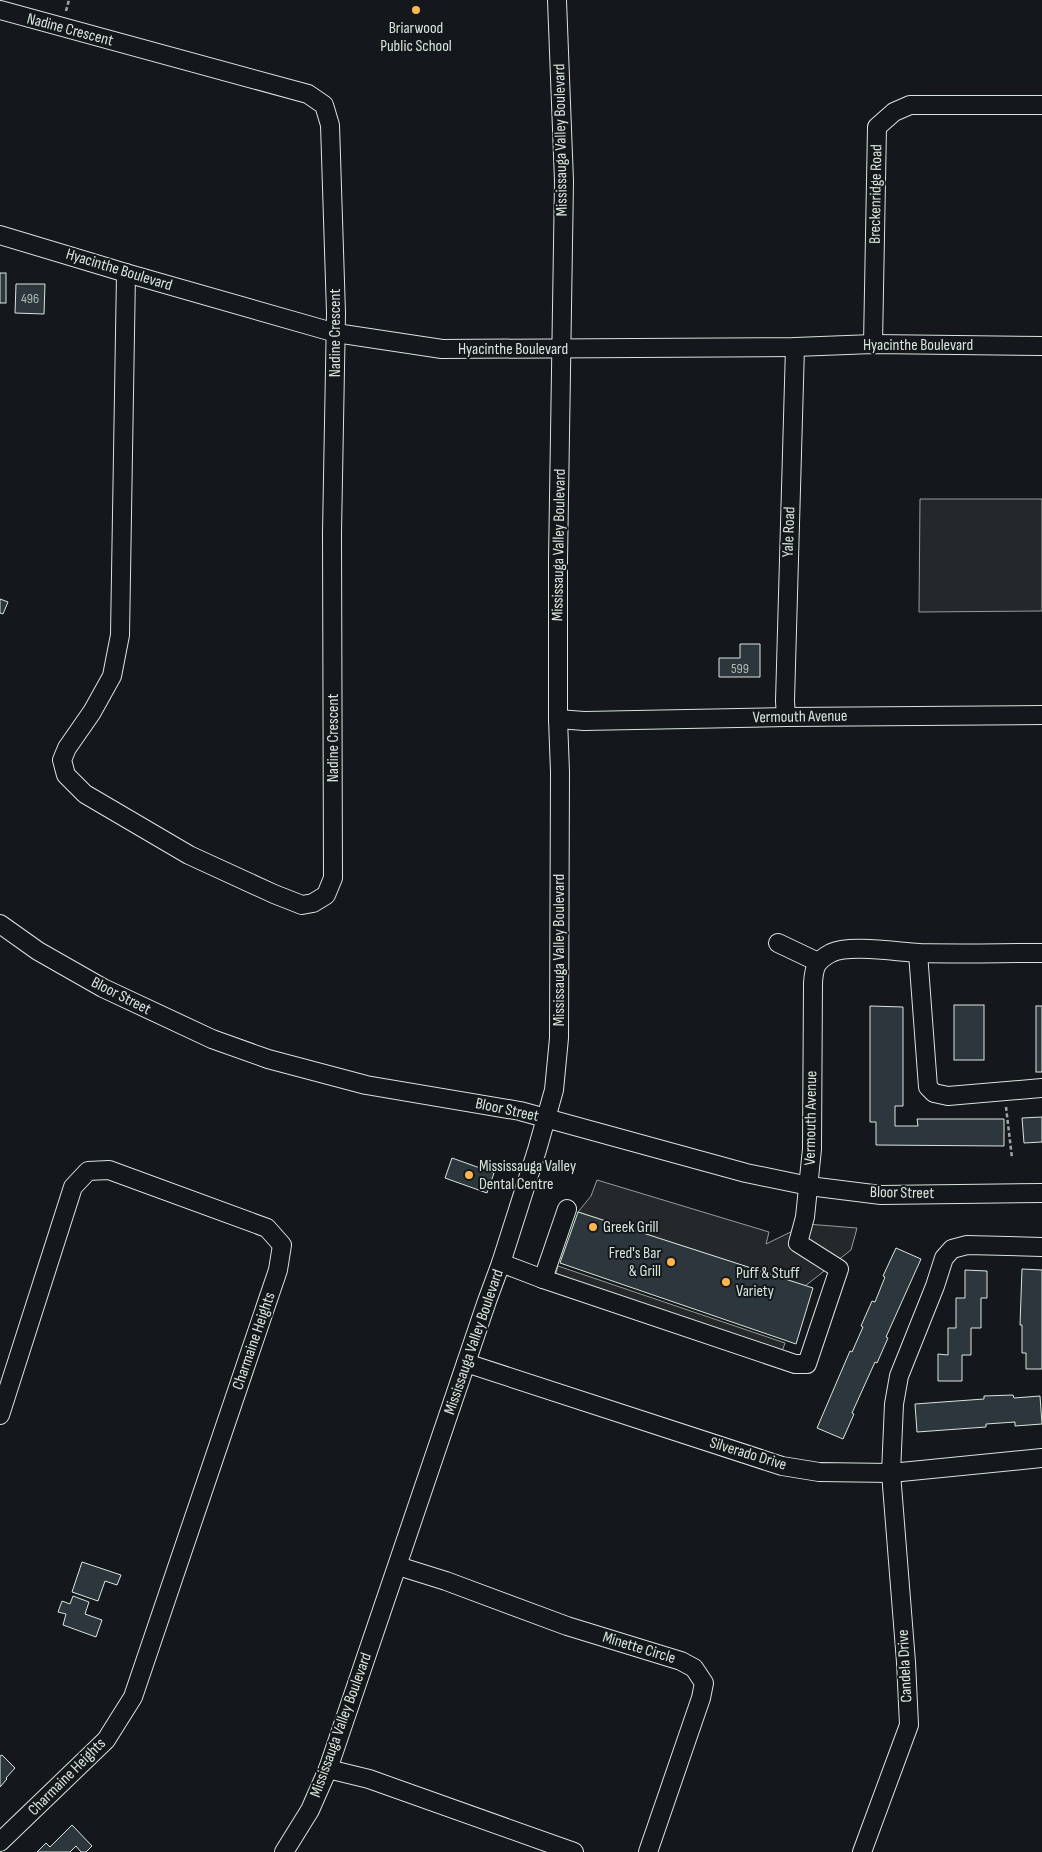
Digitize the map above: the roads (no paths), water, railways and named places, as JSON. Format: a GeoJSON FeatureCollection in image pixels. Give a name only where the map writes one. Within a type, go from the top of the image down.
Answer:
{"type":"FeatureCollection","features":[{"type":"Feature","properties":{"kind":"street","name":"Mississauga Valley Boulevard"},"geometry":{"type":"LineString","coordinates":[[284,1852],[310,1810],[328,1769],[501,1263],[554,1090],[559,1038],[560,772],[558,561],[564,181],[556,0]]}},
{"type":"Feature","properties":{"kind":"street","name":"Nadine Crescent"},"geometry":{"type":"LineString","coordinates":[[0,10],[308,94],[324,105],[330,125],[336,332],[332,533],[333,878],[326,895],[313,903],[302,905],[189,855],[85,794],[66,775],[62,760],[67,748],[92,712],[112,676],[120,635],[126,273]]}},
{"type":"Feature","properties":{"kind":"street","name":"Breckenridge Road"},"geometry":{"type":"LineString","coordinates":[[873,344],[877,127],[894,112],[910,105],[1042,105]]}},
{"type":"Feature","properties":{"kind":"street","name":"Hyacinthe Boulevard"},"geometry":{"type":"LineString","coordinates":[[0,234],[126,273],[336,332],[442,349],[795,347],[873,344],[1042,346]]}},
{"type":"Feature","properties":{"kind":"street","name":"Yale Road"},"geometry":{"type":"LineString","coordinates":[[786,717],[795,347]]}},
{"type":"Feature","properties":{"kind":"street","name":"Vermouth Avenue"},"geometry":{"type":"LineString","coordinates":[[558,719],[584,721],[1042,715]]}},
{"type":"Feature","properties":{"kind":"street","name":"Bloor Street"},"geometry":{"type":"LineString","coordinates":[[0,924],[38,951],[103,988],[169,1020],[254,1055],[366,1085],[520,1111],[746,1173],[810,1186],[881,1195],[1042,1193]]}},
{"type":"Feature","properties":{"kind":"street"},"geometry":{"type":"LineString","coordinates":[[778,943],[818,962],[833,952],[847,949],[918,953],[1042,952]]}},
{"type":"Feature","properties":{"kind":"street"},"geometry":{"type":"LineString","coordinates":[[918,953],[928,1088],[934,1093],[948,1096],[1042,1088]]}},
{"type":"Feature","properties":{"kind":"street","name":"Vermouth Avenue"},"geometry":{"type":"LineString","coordinates":[[543,1279],[795,1364],[807,1364],[839,1269],[798,1242],[805,1217],[810,1186],[813,983],[814,972],[818,962]]}},
{"type":"Feature","properties":{"kind":"street","name":"Charmaine Heights"},"geometry":{"type":"LineString","coordinates":[[0,1415],[73,1187],[88,1170],[109,1170],[267,1228],[282,1244],[278,1270],[133,1696],[106,1740],[0,1842]]}},
{"type":"Feature","properties":{"kind":"street"},"geometry":{"type":"LineString","coordinates":[[501,1263],[543,1279],[567,1209]]}},
{"type":"Feature","properties":{"kind":"street","name":"Candela Drive"},"geometry":{"type":"LineString","coordinates":[[862,1852],[909,1725],[891,1473],[894,1404],[899,1376],[935,1286],[944,1258],[952,1249],[967,1245],[1042,1248]]}},
{"type":"Feature","properties":{"kind":"street","name":"Silverado Drive"},"geometry":{"type":"LineString","coordinates":[[466,1363],[782,1466],[819,1472],[891,1473],[1042,1458]]}},
{"type":"Feature","properties":{"kind":"street","name":"Minette Circle"},"geometry":{"type":"LineString","coordinates":[[398,1566],[446,1581],[567,1626],[681,1661],[694,1668],[704,1683],[701,1698],[648,1852]]}},
{"type":"Feature","properties":{"kind":"street"},"geometry":{"type":"LineString","coordinates":[[328,1769],[369,1779],[574,1852]]}},
{"type":"Feature","properties":{"kind":"place","name":"Briarwood Public School"},"geometry":{"type":"Point","coordinates":[416,10]}},
{"type":"Feature","properties":{"kind":"place","name":"Mississauga Valley Dental Centre"},"geometry":{"type":"Point","coordinates":[469,1175]}},
{"type":"Feature","properties":{"kind":"place","name":"Greek Grill"},"geometry":{"type":"Point","coordinates":[593,1227]}},
{"type":"Feature","properties":{"kind":"place","name":"Fred's Bar & Grill"},"geometry":{"type":"Point","coordinates":[671,1262]}},
{"type":"Feature","properties":{"kind":"place","name":"Puff & Stuff Variety"},"geometry":{"type":"Point","coordinates":[726,1282]}}]}
